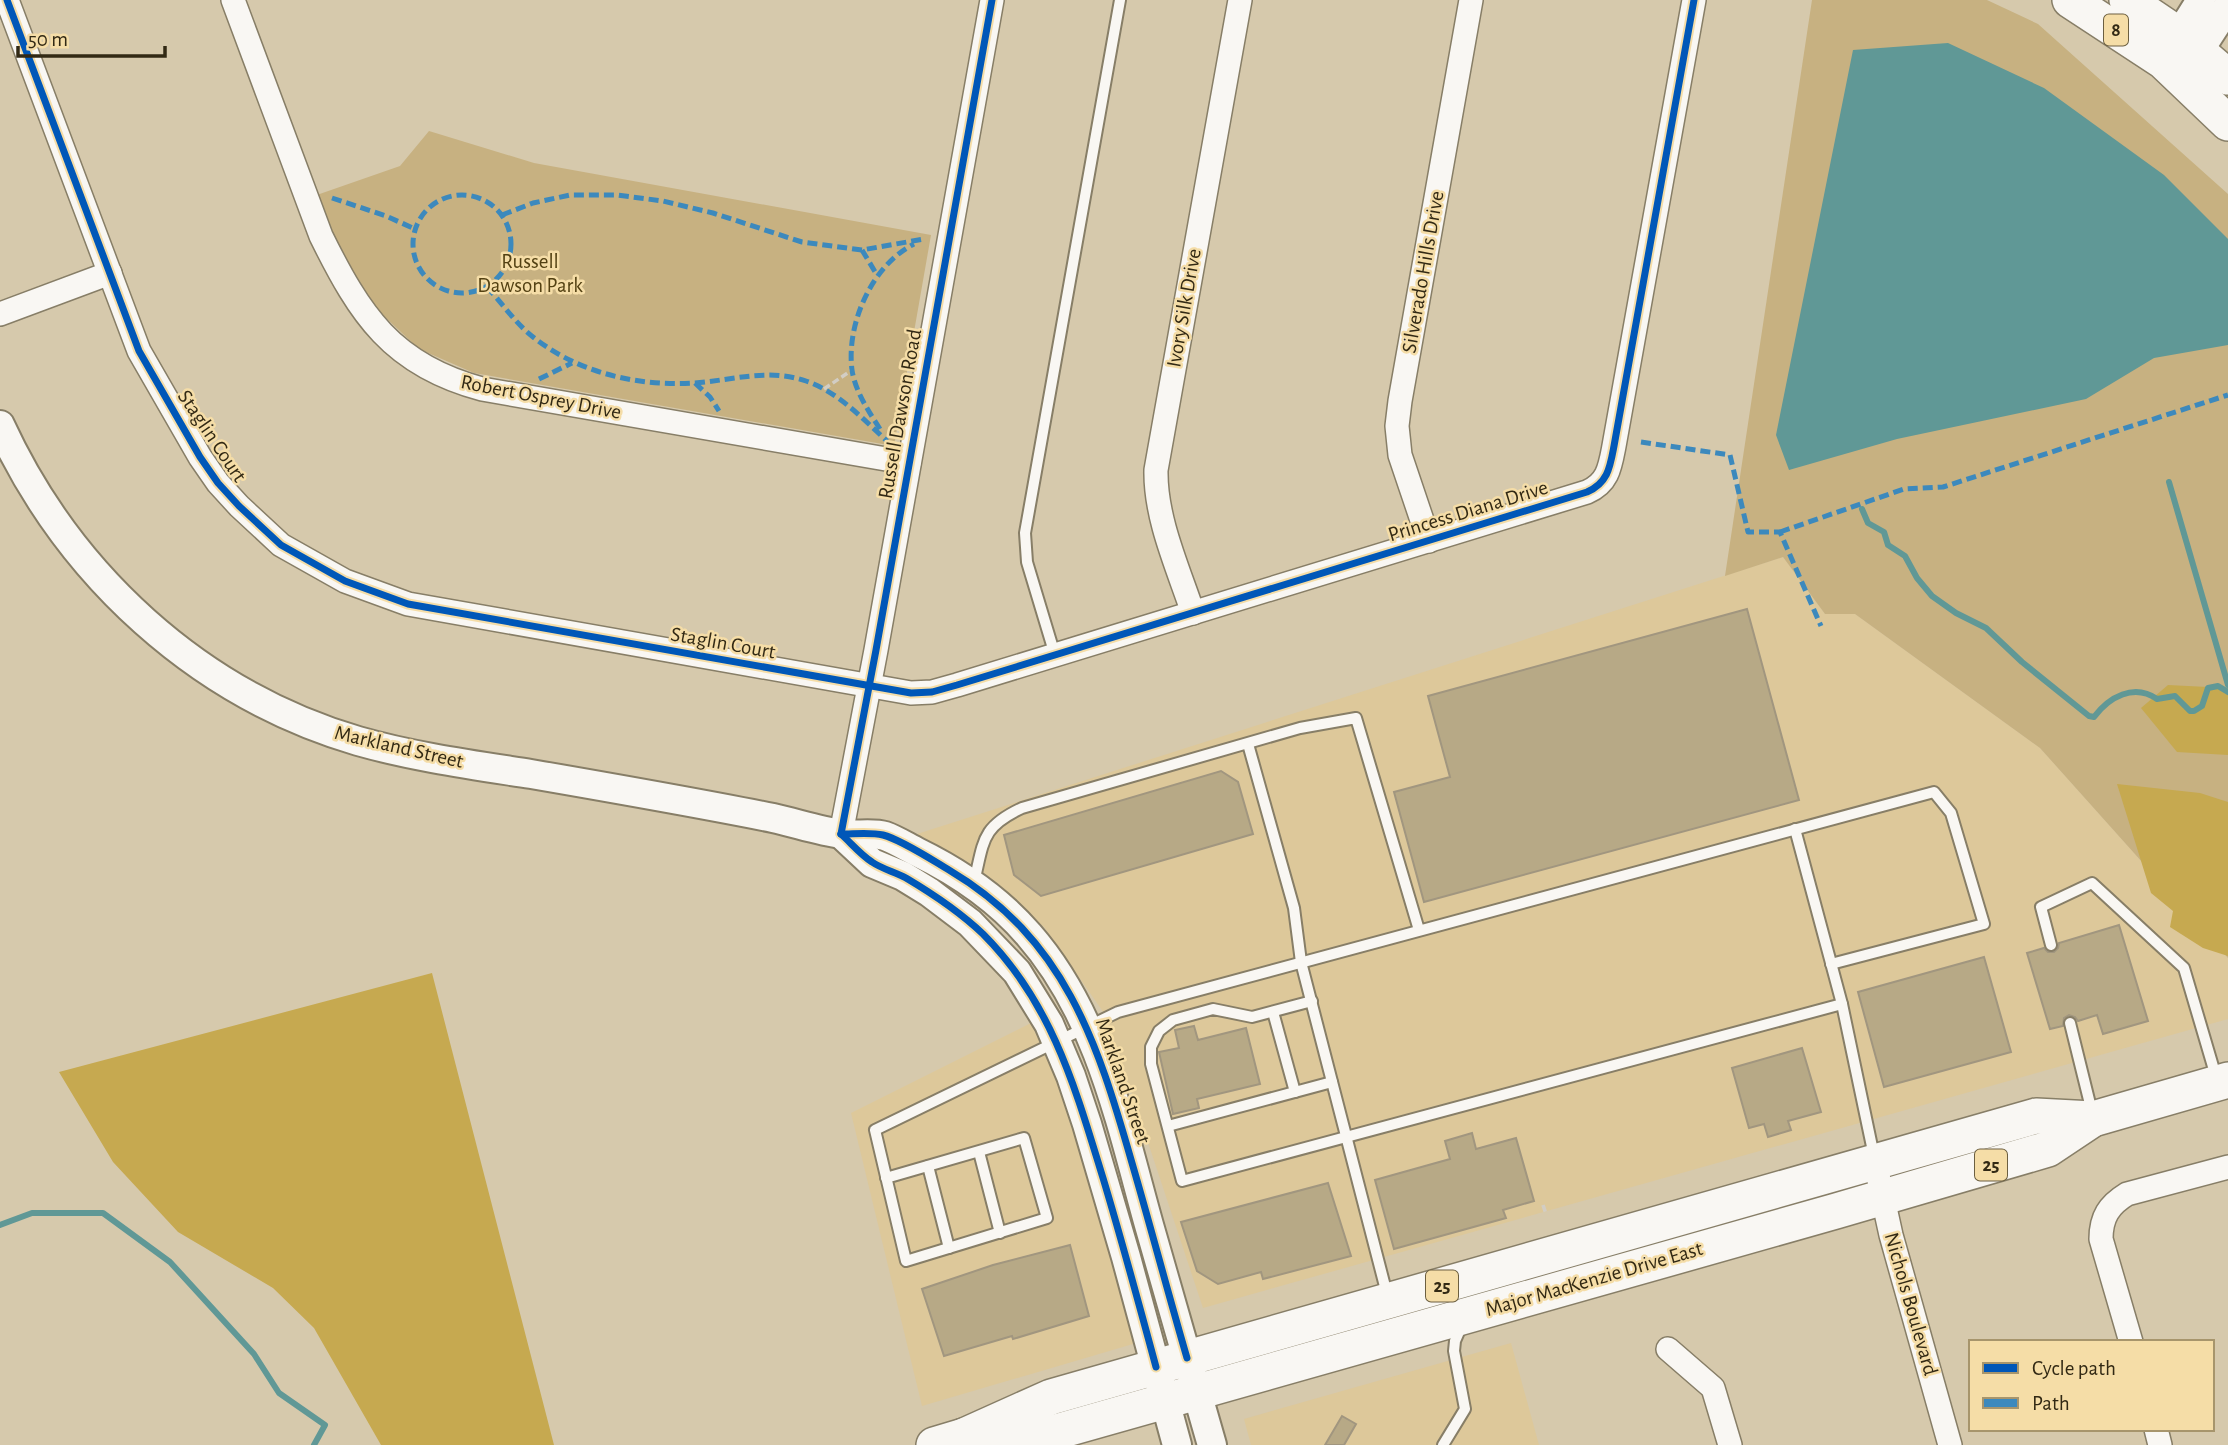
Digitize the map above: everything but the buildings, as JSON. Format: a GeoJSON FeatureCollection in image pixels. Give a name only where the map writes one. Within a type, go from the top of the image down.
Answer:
{"type":"FeatureCollection","features":[{"type":"Feature","properties":{"kind":"main road","name":"8"},"geometry":{"type":"LineString","coordinates":[[2070,0],[2180,56],[2228,77]]}},
{"type":"Feature","properties":{"kind":"main road","name":"8"},"geometry":{"type":"LineString","coordinates":[[2127,0],[2180,56],[2228,123]]}},
{"type":"Feature","properties":{"kind":"main road","name":"Major MacKenzie Drive East"},"geometry":{"type":"LineString","coordinates":[[949,1441],[1051,1397],[1389,1300],[1468,1297],[1883,1197],[2048,1149],[2093,1119],[2223,1081]]}},
{"type":"Feature","properties":{"kind":"main road","name":"Major MacKenzie Drive East"},"geometry":{"type":"LineString","coordinates":[[949,1441],[1038,1437],[1181,1397],[1468,1297],[1875,1162],[2036,1116],[2093,1119]]}},
{"type":"Feature","properties":{"kind":"street","name":"Staglin Court"},"geometry":{"type":"LineString","coordinates":[[7,0],[139,351],[218,483],[281,545],[345,581],[383,596],[432,609],[868,686]]}},
{"type":"Feature","properties":{"kind":"street","name":"Robert Osprey Drive"},"geometry":{"type":"LineString","coordinates":[[233,0],[321,236],[338,271],[375,327],[410,358],[455,382],[482,389],[909,463]]}},
{"type":"Feature","properties":{"kind":"street","name":"Russell Dawson Road"},"geometry":{"type":"LineString","coordinates":[[841,834],[992,0]]}},
{"type":"Feature","properties":{"kind":"street","name":"Ivory Silk Drive"},"geometry":{"type":"LineString","coordinates":[[1193,613],[1161,513],[1156,491],[1156,470],[1240,0]]}},
{"type":"Feature","properties":{"kind":"street","name":"Silverado Hills Drive"},"geometry":{"type":"LineString","coordinates":[[1429,541],[1400,456],[1397,426],[1471,0]]}},
{"type":"Feature","properties":{"kind":"street","name":"Princess Diana Drive"},"geometry":{"type":"LineString","coordinates":[[868,686],[911,693],[932,692],[1587,492],[1603,482],[1609,471],[1694,0]]}},
{"type":"Feature","properties":{"kind":"street"},"geometry":{"type":"LineString","coordinates":[[2180,56],[2202,0]]}},
{"type":"Feature","properties":{"kind":"street"},"geometry":{"type":"LineString","coordinates":[[2180,56],[2228,6]]}},
{"type":"Feature","properties":{"kind":"street"},"geometry":{"type":"LineString","coordinates":[[0,314],[110,273]]}},
{"type":"Feature","properties":{"kind":"street","name":"Markland Street"},"geometry":{"type":"LineString","coordinates":[[0,425],[29,482],[48,512],[76,550],[118,597],[164,639],[190,658],[270,706],[326,730],[383,747],[697,803],[841,834],[883,835],[934,860],[974,884],[1005,909],[1032,938],[1071,995],[1087,1028],[1107,1079],[1171,1363]]}},
{"type":"Feature","properties":{"kind":"street","name":"Markland Street"},"geometry":{"type":"LineString","coordinates":[[841,834],[872,863],[903,876],[929,892],[983,934],[1022,980],[1057,1041],[1072,1076],[1181,1397],[1212,1445]]}},
{"type":"Feature","properties":{"kind":"street","name":"Nichols Boulevard"},"geometry":{"type":"LineString","coordinates":[[1875,1162],[1891,1235],[1950,1445]]}},
{"type":"Feature","properties":{"kind":"street"},"geometry":{"type":"LineString","coordinates":[[2130,1340],[2101,1238],[2101,1225],[2106,1213],[2115,1201],[2127,1194],[2228,1167]]}},
{"type":"Feature","properties":{"kind":"street"},"geometry":{"type":"LineString","coordinates":[[1668,1349],[1713,1388],[1730,1445]]}},
{"type":"Feature","properties":{"kind":"street","name":"Markland Street"},"geometry":{"type":"LineString","coordinates":[[1177,1445],[1181,1397]]}},
{"type":"Feature","properties":{"kind":"lane"},"geometry":{"type":"LineString","coordinates":[[1055,655],[1027,562],[1025,533],[1120,0]]}},
{"type":"Feature","properties":{"kind":"lane"},"geometry":{"type":"LineString","coordinates":[[974,884],[984,840],[990,830],[1002,818],[1023,808],[1300,729],[1356,718],[1419,930]]}},
{"type":"Feature","properties":{"kind":"lane"},"geometry":{"type":"LineString","coordinates":[[1248,744],[1294,908],[1301,962],[1389,1300]]}},
{"type":"Feature","properties":{"kind":"lane"},"geometry":{"type":"LineString","coordinates":[[886,1178],[1024,1138],[1047,1218],[906,1261],[886,1178],[875,1130],[1118,1012],[1934,792],[1951,813],[1984,924],[1831,964]]}},
{"type":"Feature","properties":{"kind":"lane"},"geometry":{"type":"LineString","coordinates":[[1795,829],[1842,1004],[1875,1162]]}},
{"type":"Feature","properties":{"kind":"lane"},"geometry":{"type":"LineString","coordinates":[[2051,945],[2041,907],[2092,883],[2184,968],[2223,1081]]}},
{"type":"Feature","properties":{"kind":"lane"},"geometry":{"type":"LineString","coordinates":[[1312,1001],[1252,1017],[1213,1009],[1173,1020],[1159,1031],[1151,1047],[1151,1064],[1182,1181],[1842,1004]]}},
{"type":"Feature","properties":{"kind":"lane"},"geometry":{"type":"LineString","coordinates":[[1273,1012],[1294,1092]]}},
{"type":"Feature","properties":{"kind":"lane"},"geometry":{"type":"LineString","coordinates":[[2070,1023],[2093,1119]]}},
{"type":"Feature","properties":{"kind":"lane"},"geometry":{"type":"LineString","coordinates":[[1168,1126],[1332,1082]]}},
{"type":"Feature","properties":{"kind":"lane"},"geometry":{"type":"LineString","coordinates":[[979,1152],[1000,1233]]}},
{"type":"Feature","properties":{"kind":"lane"},"geometry":{"type":"LineString","coordinates":[[928,1166],[949,1248]]}},
{"type":"Feature","properties":{"kind":"lane"},"geometry":{"type":"LineString","coordinates":[[1443,1445],[1465,1409],[1454,1351],[1468,1297]]}},
{"type":"Feature","properties":{"kind":"path"},"geometry":{"type":"LineString","coordinates":[[824,389],[852,370]]}},
{"type":"Feature","properties":{"kind":"path"},"geometry":{"type":"LineString","coordinates":[[1543,1205],[1546,1214]]}},
{"type":"Feature","properties":{"kind":"shaded area"},"geometry":{"type":"Polygon","coordinates":[[[1783,557],[1825,614],[1855,614],[2040,748],[2228,958],[2228,1019],[1203,1308],[1106,1016],[1044,927],[917,834],[1783,557]]]}},
{"type":"Feature","properties":{"kind":"shaded area"},"geometry":{"type":"Polygon","coordinates":[[[2168,685],[2228,688],[2228,755],[2177,752],[2141,708],[2168,685]]]}},
{"type":"Feature","properties":{"kind":"shaded area"},"geometry":{"type":"Polygon","coordinates":[[[2117,784],[2200,793],[2228,802],[2228,956],[2203,948],[2170,927],[2173,911],[2151,893],[2117,784]]]}},
{"type":"Feature","properties":{"kind":"shaded area"},"geometry":{"type":"Polygon","coordinates":[[[432,973],[554,1445],[381,1445],[314,1328],[273,1288],[178,1232],[113,1162],[59,1072],[432,973]]]}},
{"type":"Feature","properties":{"kind":"shaded area"},"geometry":{"type":"Polygon","coordinates":[[[1031,1023],[1056,1078],[1136,1329],[1133,1344],[922,1406],[851,1113],[1031,1023]]]}},
{"type":"Feature","properties":{"kind":"shaded area"},"geometry":{"type":"Polygon","coordinates":[[[1511,1343],[1539,1445],[1251,1445],[1244,1419],[1511,1343]]]}},
{"type":"Feature","properties":{"kind":"green space"},"geometry":{"type":"Polygon","coordinates":[[[1812,0],[1987,0],[2038,24],[2228,194],[2228,958],[2040,748],[1855,614],[1825,614],[1783,557],[1725,576],[1812,0]]]}},
{"type":"Feature","properties":{"kind":"green space","name":"Russell Dawson Park"},"geometry":{"type":"Polygon","coordinates":[[[429,131],[534,163],[931,235],[894,446],[474,373],[419,349],[369,302],[331,240],[311,197],[400,166],[429,131]]]}},
{"type":"Feature","properties":{"kind":"water"},"geometry":{"type":"Polygon","coordinates":[[[1948,43],[2044,88],[2164,175],[2228,239],[2228,345],[2154,358],[2086,399],[1897,439],[1789,470],[1776,435],[1853,50],[1948,43]]]}},
{"type":"Feature","properties":{"kind":"waterway"},"geometry":{"type":"LineString","coordinates":[[2169,482],[2228,685]]}},
{"type":"Feature","properties":{"kind":"waterway"},"geometry":{"type":"LineString","coordinates":[[1862,509],[1868,523],[1884,532],[1888,545],[1905,556],[1917,578],[1932,596],[1956,613],[1986,628],[2022,662],[2089,716],[2094,717],[2114,698],[2131,692],[2148,694],[2157,699],[2175,696],[2190,711],[2202,706],[2208,688],[2218,686],[2228,692]]}},
{"type":"Feature","properties":{"kind":"waterway"},"geometry":{"type":"LineString","coordinates":[[0,1225],[32,1213],[103,1213],[170,1262],[254,1354],[279,1393],[325,1425],[314,1445]]}},
{"type":"Feature","properties":{"kind":"marked path"},"geometry":{"type":"LineString","coordinates":[[462,195],[481,199],[497,209],[507,225],[511,244],[507,263],[497,279],[481,289],[462,293],[443,289],[427,279],[417,263],[413,244],[417,225],[427,209],[443,199],[462,195]]}},
{"type":"Feature","properties":{"kind":"marked path"},"geometry":{"type":"LineString","coordinates":[[502,215],[533,203],[570,195],[617,195],[663,201],[713,213],[802,242],[862,250],[924,239]]}},
{"type":"Feature","properties":{"kind":"marked path"},"geometry":{"type":"LineString","coordinates":[[332,198],[415,229]]}},
{"type":"Feature","properties":{"kind":"marked path"},"geometry":{"type":"LineString","coordinates":[[880,429],[856,386],[852,370],[853,334],[858,315],[874,281],[886,266],[914,244]]}},
{"type":"Feature","properties":{"kind":"marked path"},"geometry":{"type":"LineString","coordinates":[[862,250],[877,275]]}},
{"type":"Feature","properties":{"kind":"marked path"},"geometry":{"type":"LineString","coordinates":[[487,287],[526,331],[563,357],[583,366],[627,379],[672,384],[764,375],[792,377],[829,392],[887,441]]}},
{"type":"Feature","properties":{"kind":"marked path"},"geometry":{"type":"LineString","coordinates":[[539,379],[572,363]]}},
{"type":"Feature","properties":{"kind":"marked path"},"geometry":{"type":"LineString","coordinates":[[695,383],[710,397],[719,411]]}},
{"type":"Feature","properties":{"kind":"marked path"},"geometry":{"type":"LineString","coordinates":[[1780,532],[1904,489],[1943,487],[2228,395]]}},
{"type":"Feature","properties":{"kind":"marked path"},"geometry":{"type":"LineString","coordinates":[[1641,442],[1730,455],[1748,532],[1780,532],[1821,626]]}},
{"type":"Feature","properties":{"kind":"cycle path"},"geometry":{"type":"LineString","coordinates":[[7,0],[139,351],[218,483],[281,545],[345,581],[408,604],[911,693],[932,692],[957,685],[1587,492],[1600,484],[1607,474],[1613,454],[1694,0]]}},
{"type":"Feature","properties":{"kind":"cycle path"},"geometry":{"type":"LineString","coordinates":[[841,834],[992,0]]}},
{"type":"Feature","properties":{"kind":"cycle path"},"geometry":{"type":"LineString","coordinates":[[841,834],[883,835],[949,870],[989,897],[1022,928],[1049,961],[1071,997],[1105,1075],[1187,1358]]}},
{"type":"Feature","properties":{"kind":"cycle path"},"geometry":{"type":"LineString","coordinates":[[841,834],[872,862],[916,884],[965,918],[1007,961],[1027,988],[1058,1048],[1082,1111],[1156,1367]]}}]}
